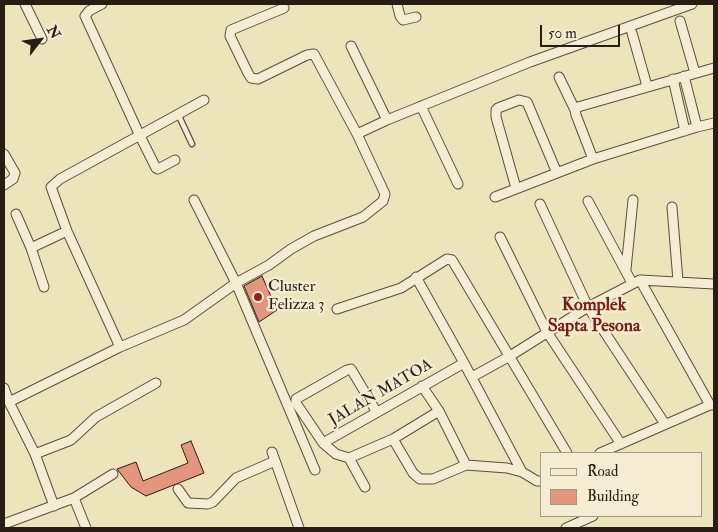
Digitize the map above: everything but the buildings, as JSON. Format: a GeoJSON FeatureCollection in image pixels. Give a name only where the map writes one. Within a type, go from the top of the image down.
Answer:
{"type":"FeatureCollection","features":[{"type":"Feature","properties":{"kind":"street"},"geometry":{"type":"LineString","coordinates":[[25,4],[42,40]]}},
{"type":"Feature","properties":{"kind":"street"},"geometry":{"type":"LineString","coordinates":[[102,4],[89,11],[85,16],[140,136],[156,168],[158,169],[175,160]]}},
{"type":"Feature","properties":{"kind":"street"},"geometry":{"type":"LineString","coordinates":[[397,4],[400,16],[404,20],[416,17]]}},
{"type":"Feature","properties":{"kind":"street"},"geometry":{"type":"LineString","coordinates":[[357,134],[420,106],[548,55],[692,4]]}},
{"type":"Feature","properties":{"kind":"street"},"geometry":{"type":"LineString","coordinates":[[9,402],[120,347],[184,320],[236,283],[291,249],[314,236],[363,217],[383,201],[385,197],[384,190],[357,134],[314,54],[307,55],[258,79],[251,78],[248,73],[230,36],[231,30],[284,8]]}},
{"type":"Feature","properties":{"kind":"street"},"geometry":{"type":"LineString","coordinates":[[680,21],[695,73]]}},
{"type":"Feature","properties":{"kind":"street"},"geometry":{"type":"LineString","coordinates":[[632,33],[647,86]]}},
{"type":"Feature","properties":{"kind":"street"},"geometry":{"type":"LineString","coordinates":[[351,46],[387,120]]}},
{"type":"Feature","properties":{"kind":"street"},"geometry":{"type":"LineString","coordinates":[[575,110],[583,105],[714,68]]}},
{"type":"Feature","properties":{"kind":"street"},"geometry":{"type":"LineString","coordinates":[[684,76],[696,128]]}},
{"type":"Feature","properties":{"kind":"street"},"geometry":{"type":"LineString","coordinates":[[559,77],[575,110],[593,159]]}},
{"type":"Feature","properties":{"kind":"street"},"geometry":{"type":"LineString","coordinates":[[673,79],[685,131]]}},
{"type":"Feature","properties":{"kind":"street"},"geometry":{"type":"LineString","coordinates":[[120,347],[68,230],[52,185],[204,100]]}},
{"type":"Feature","properties":{"kind":"street"},"geometry":{"type":"LineString","coordinates":[[516,188],[496,117],[496,110],[519,100],[527,102],[557,173]]}},
{"type":"Feature","properties":{"kind":"street"},"geometry":{"type":"LineString","coordinates":[[420,106],[458,184]]}},
{"type":"Feature","properties":{"kind":"street"},"geometry":{"type":"LineString","coordinates":[[495,197],[593,159],[714,123]]}},
{"type":"Feature","properties":{"kind":"street"},"geometry":{"type":"LineString","coordinates":[[4,154],[15,172],[13,179],[4,185]]}},
{"type":"Feature","properties":{"kind":"street"},"geometry":{"type":"LineString","coordinates":[[194,200],[236,283],[315,470]]}},
{"type":"Feature","properties":{"kind":"street"},"geometry":{"type":"LineString","coordinates":[[626,270],[633,200]]}},
{"type":"Feature","properties":{"kind":"street"},"geometry":{"type":"LineString","coordinates":[[588,201],[626,270],[636,281],[712,405],[602,452]]}},
{"type":"Feature","properties":{"kind":"street"},"geometry":{"type":"LineString","coordinates":[[540,204],[588,307],[665,424]]}},
{"type":"Feature","properties":{"kind":"street"},"geometry":{"type":"LineString","coordinates":[[672,207],[678,281]]}},
{"type":"Feature","properties":{"kind":"street"},"geometry":{"type":"LineString","coordinates":[[16,214],[32,248],[44,287]]}},
{"type":"Feature","properties":{"kind":"street"},"geometry":{"type":"LineString","coordinates":[[32,248],[68,230]]}},
{"type":"Feature","properties":{"kind":"street"},"geometry":{"type":"LineString","coordinates":[[500,237],[547,332],[621,444]]}},
{"type":"Feature","properties":{"kind":"street"},"geometry":{"type":"LineString","coordinates":[[337,309],[401,288],[447,259],[452,260],[566,452]]}},
{"type":"Feature","properties":{"kind":"street"},"geometry":{"type":"LineString","coordinates":[[416,277],[522,472]]}},
{"type":"Feature","properties":{"kind":"street"},"geometry":{"type":"LineString","coordinates":[[472,377],[510,356],[588,307],[636,281],[678,281],[714,284]]}},
{"type":"Feature","properties":{"kind":"street","name":"JALAN MATOA"},"geometry":{"type":"LineString","coordinates":[[349,458],[336,454],[322,441],[464,363]]}},
{"type":"Feature","properties":{"kind":"street"},"geometry":{"type":"LineString","coordinates":[[322,441],[296,402],[297,397],[347,370],[352,371],[376,411]]}},
{"type":"Feature","properties":{"kind":"street"},"geometry":{"type":"LineString","coordinates":[[36,454],[71,440],[96,416],[156,383]]}},
{"type":"Feature","properties":{"kind":"street"},"geometry":{"type":"LineString","coordinates":[[422,386],[439,411],[466,465]]}},
{"type":"Feature","properties":{"kind":"street"},"geometry":{"type":"LineString","coordinates":[[4,388],[9,402],[36,454],[54,506]]}},
{"type":"Feature","properties":{"kind":"street"},"geometry":{"type":"LineString","coordinates":[[365,487],[349,458],[393,439],[439,411]]}},
{"type":"Feature","properties":{"kind":"street"},"geometry":{"type":"LineString","coordinates":[[393,439],[413,473],[420,479],[433,479],[466,465],[507,468],[522,472],[540,481]]}},
{"type":"Feature","properties":{"kind":"street"},"geometry":{"type":"LineString","coordinates":[[178,489],[188,503],[208,504],[213,502],[236,478],[273,456],[299,528]]}},
{"type":"Feature","properties":{"kind":"street"},"geometry":{"type":"LineString","coordinates":[[4,524],[74,498],[113,474]]}},
{"type":"Feature","properties":{"kind":"street"},"geometry":{"type":"LineString","coordinates":[[74,498],[86,528]]}},
{"type":"Feature","properties":{"kind":"street"},"geometry":{"type":"LineString","coordinates":[[566,528],[592,517]]}},
{"type":"Feature","properties":{"kind":"lane"},"geometry":{"type":"LineString","coordinates":[[178,114],[192,144]]}},
{"type":"Feature","properties":{"kind":"place","name":"Cluster Felizza 3"},"geometry":{"type":"Point","coordinates":[258,297]}},
{"type":"Feature","properties":{"kind":"district","name":"Komplek Sapta Pesona"},"geometry":{"type":"Point","coordinates":[594,316]}}]}
